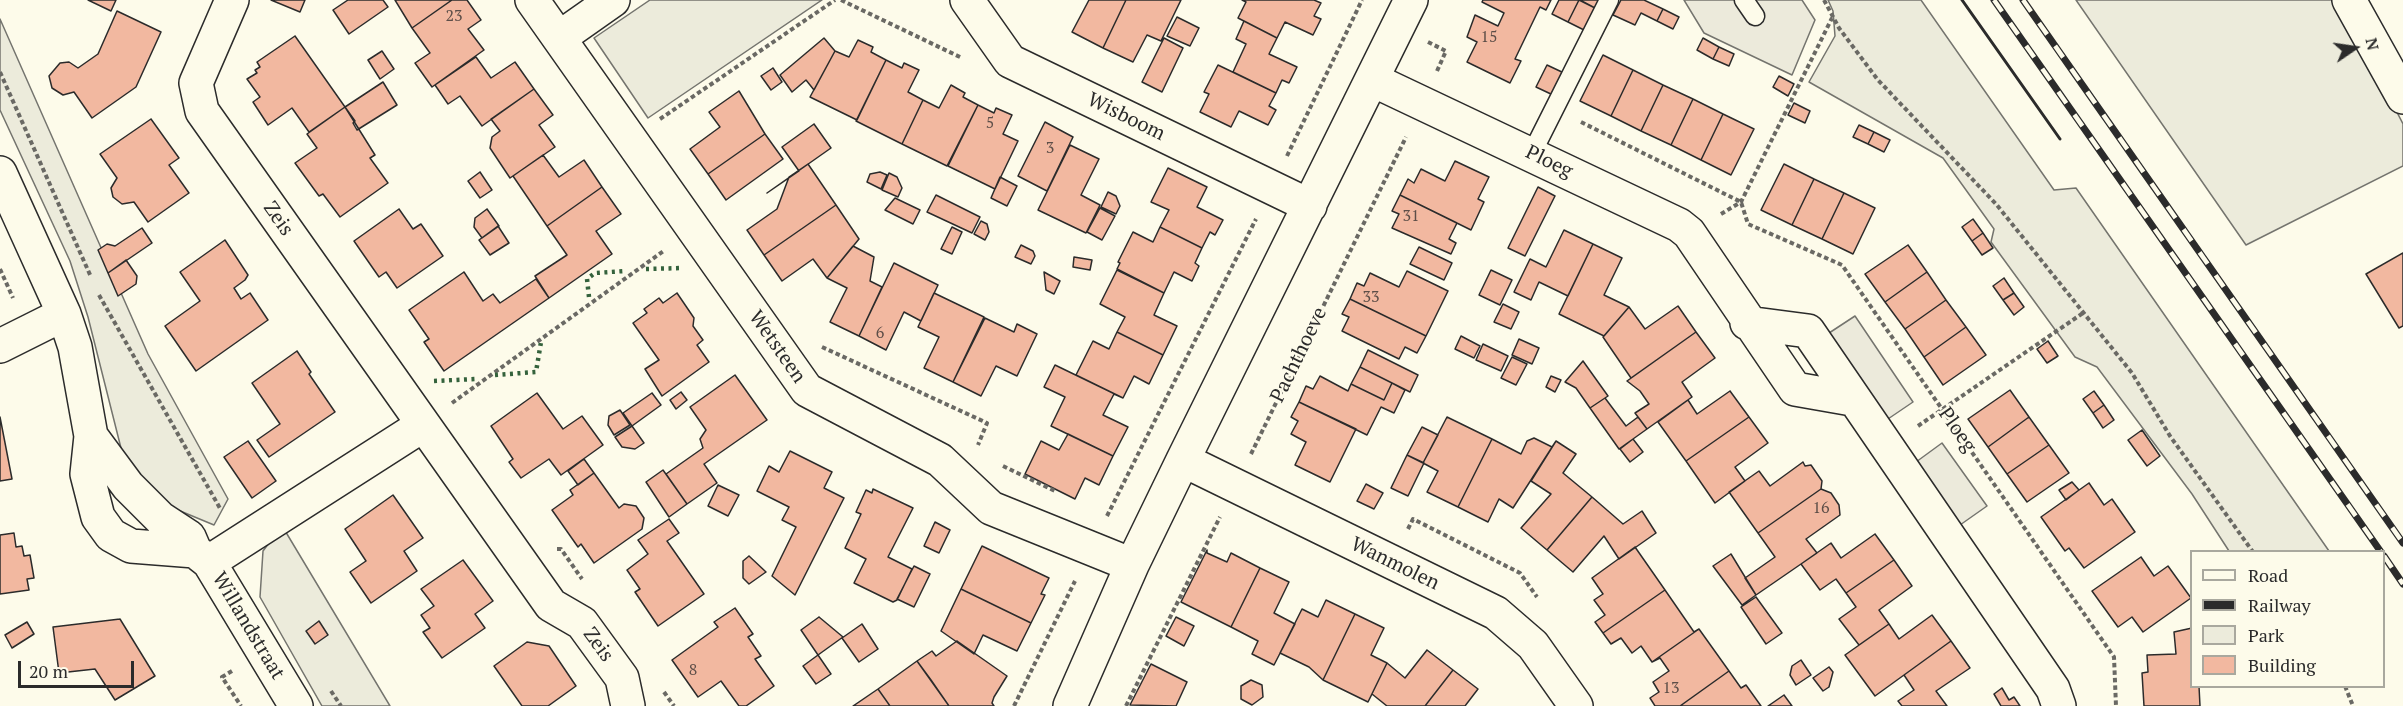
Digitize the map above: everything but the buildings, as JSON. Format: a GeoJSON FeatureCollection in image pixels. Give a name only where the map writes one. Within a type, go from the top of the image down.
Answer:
{"type":"FeatureCollection","features":[{"type":"Feature","properties":{"kind":"street","name":"Zeis"},"geometry":{"type":"LineString","coordinates":[[232,0],[196,83],[202,111],[550,605],[582,623],[622,678],[628,706]]}},
{"type":"Feature","properties":{"kind":"street","name":"Wetsteen"},"geometry":{"type":"LineString","coordinates":[[532,0],[807,390],[940,460],[990,508],[1132,565]]}},
{"type":"Feature","properties":{"kind":"street"},"geometry":{"type":"LineString","coordinates":[[560,38],[613,0]]}},
{"type":"Feature","properties":{"kind":"street","name":"Wisboom"},"geometry":{"type":"LineString","coordinates":[[967,0],[1010,61],[1310,206]]}},
{"type":"Feature","properties":{"kind":"street"},"geometry":{"type":"LineString","coordinates":[[2349,0],[2403,97]]}},
{"type":"Feature","properties":{"kind":"street"},"geometry":{"type":"LineString","coordinates":[[1070,706],[1132,565],[1405,14]]}},
{"type":"Feature","properties":{"kind":"street","name":"Ploeg"},"geometry":{"type":"LineString","coordinates":[[1373,80],[1532,153],[1679,225],[1689,233],[1747,323],[1795,389],[1852,399]]}},
{"type":"Feature","properties":{"kind":"street","name":"Willandstraat"},"geometry":{"type":"LineString","coordinates":[[0,172],[64,314],[75,347],[91,435],[87,474],[98,518],[111,535],[131,546],[202,556]]}},
{"type":"Feature","properties":{"kind":"street"},"geometry":{"type":"LineString","coordinates":[[0,346],[64,314]]}},
{"type":"Feature","properties":{"kind":"street"},"geometry":{"type":"LineString","coordinates":[[1747,323],[1808,331],[1852,399],[2054,689],[2059,706]]}},
{"type":"Feature","properties":{"kind":"street"},"geometry":{"type":"LineString","coordinates":[[202,556],[239,542],[423,425]]}},
{"type":"Feature","properties":{"kind":"street","name":"Willandstraat"},"geometry":{"type":"LineString","coordinates":[[91,435],[128,486],[160,518],[189,537],[296,706]]}},
{"type":"Feature","properties":{"kind":"street","name":"Wanmolen"},"geometry":{"type":"LineString","coordinates":[[1183,460],[1496,613],[1533,645],[1576,706]]}},
{"type":"Feature","properties":{"kind":"lane"},"geometry":{"type":"LineString","coordinates":[[1532,153],[1609,0]]}},
{"type":"Feature","properties":{"kind":"lane"},"geometry":{"type":"LineString","coordinates":[[1744,0],[1755,16]]}},
{"type":"Feature","properties":{"kind":"path"},"geometry":{"type":"LineString","coordinates":[[631,139],[836,0]]}},
{"type":"Feature","properties":{"kind":"path"},"geometry":{"type":"LineString","coordinates":[[841,0],[997,75],[1010,61]]}},
{"type":"Feature","properties":{"kind":"path"},"geometry":{"type":"LineString","coordinates":[[1014,706],[1272,187],[1362,0]]}},
{"type":"Feature","properties":{"kind":"path"},"geometry":{"type":"LineString","coordinates":[[1824,0],[1833,17],[1878,80],[1996,204],[2132,373],[2169,436],[2252,550]]}},
{"type":"Feature","properties":{"kind":"path","name":"Pachthoeve"},"geometry":{"type":"LineString","coordinates":[[1126,706],[1423,103],[1446,51],[1405,14]]}},
{"type":"Feature","properties":{"kind":"path"},"geometry":{"type":"LineString","coordinates":[[1689,233],[1741,202],[1833,17]]}},
{"type":"Feature","properties":{"kind":"path"},"geometry":{"type":"LineString","coordinates":[[0,72],[100,298],[239,542]]}},
{"type":"Feature","properties":{"kind":"path"},"geometry":{"type":"LineString","coordinates":[[1554,108],[1741,202]]}},
{"type":"Feature","properties":{"kind":"path","name":"Ploeg"},"geometry":{"type":"LineString","coordinates":[[1741,202],[1748,224],[1842,265],[2114,657],[2116,706]]}},
{"type":"Feature","properties":{"kind":"path"},"geometry":{"type":"LineString","coordinates":[[423,425],[695,229]]}},
{"type":"Feature","properties":{"kind":"path"},"geometry":{"type":"LineString","coordinates":[[1886,448],[2083,313]]}},
{"type":"Feature","properties":{"kind":"path"},"geometry":{"type":"LineString","coordinates":[[767,333],[783,329],[987,423],[963,482]]}},
{"type":"Feature","properties":{"kind":"path"},"geometry":{"type":"LineString","coordinates":[[329,687],[341,706]]}},
{"type":"Feature","properties":{"kind":"path"},"geometry":{"type":"LineString","coordinates":[[2345,688],[2353,706]]}},
{"type":"Feature","properties":{"kind":"green space"},"geometry":{"type":"Polygon","coordinates":[[[650,0],[822,0],[648,118],[594,38],[650,0]]]}},
{"type":"Feature","properties":{"kind":"green space"},"geometry":{"type":"Polygon","coordinates":[[[1828,0],[1921,0],[2054,190],[2076,188],[2328,550],[2228,550],[2192,494],[2097,367],[2075,357],[1991,242],[1994,229],[1943,158],[1809,82],[1835,36],[1833,11],[1828,0]]]}},
{"type":"Feature","properties":{"kind":"green space"},"geometry":{"type":"Polygon","coordinates":[[[2076,0],[2339,0],[2403,124],[2403,166],[2246,245],[2076,0]]]}},
{"type":"Feature","properties":{"kind":"green space"},"geometry":{"type":"Polygon","coordinates":[[[0,19],[148,354],[228,499],[214,525],[173,508],[124,460],[88,317],[70,261],[0,110],[0,19]]]}},
{"type":"Feature","properties":{"kind":"green space"},"geometry":{"type":"Polygon","coordinates":[[[284,529],[390,706],[322,706],[260,597],[263,551],[275,535],[284,529]]]}},
{"type":"Feature","properties":{"kind":"shaded area"},"geometry":{"type":"Polygon","coordinates":[[[1684,0],[1802,0],[1815,20],[1792,75],[1704,33],[1684,0]]]}},
{"type":"Feature","properties":{"kind":"shaded area"},"geometry":{"type":"Polygon","coordinates":[[[1855,316],[1913,402],[1885,421],[1826,335],[1855,316]]]}},
{"type":"Feature","properties":{"kind":"shaded area"},"geometry":{"type":"Polygon","coordinates":[[[1942,443],[1987,506],[1960,525],[1916,462],[1942,443]]]}},
{"type":"Feature","properties":{"kind":"railway"},"geometry":{"type":"LineString","coordinates":[[1994,0],[2380,550]]}},
{"type":"Feature","properties":{"kind":"railway"},"geometry":{"type":"LineString","coordinates":[[2023,0],[2403,543]]}},
{"type":"Feature","properties":{"kind":"railway"},"geometry":{"type":"LineString","coordinates":[[2385,557],[2403,584]]}},
{"type":"Feature","properties":{"kind":"hedge"},"geometry":{"type":"LineString","coordinates":[[646,269],[683,268]]}},
{"type":"Feature","properties":{"kind":"hedge"},"geometry":{"type":"LineString","coordinates":[[589,297],[587,279],[595,273],[625,271]]}},
{"type":"Feature","properties":{"kind":"hedge"},"geometry":{"type":"LineString","coordinates":[[495,375],[536,372],[541,342]]}},
{"type":"Feature","properties":{"kind":"hedge"},"geometry":{"type":"LineString","coordinates":[[434,381],[475,379]]}},
{"type":"Feature","properties":{"kind":"wall"},"geometry":{"type":"LineString","coordinates":[[1962,0],[2060,139]]}}]}
